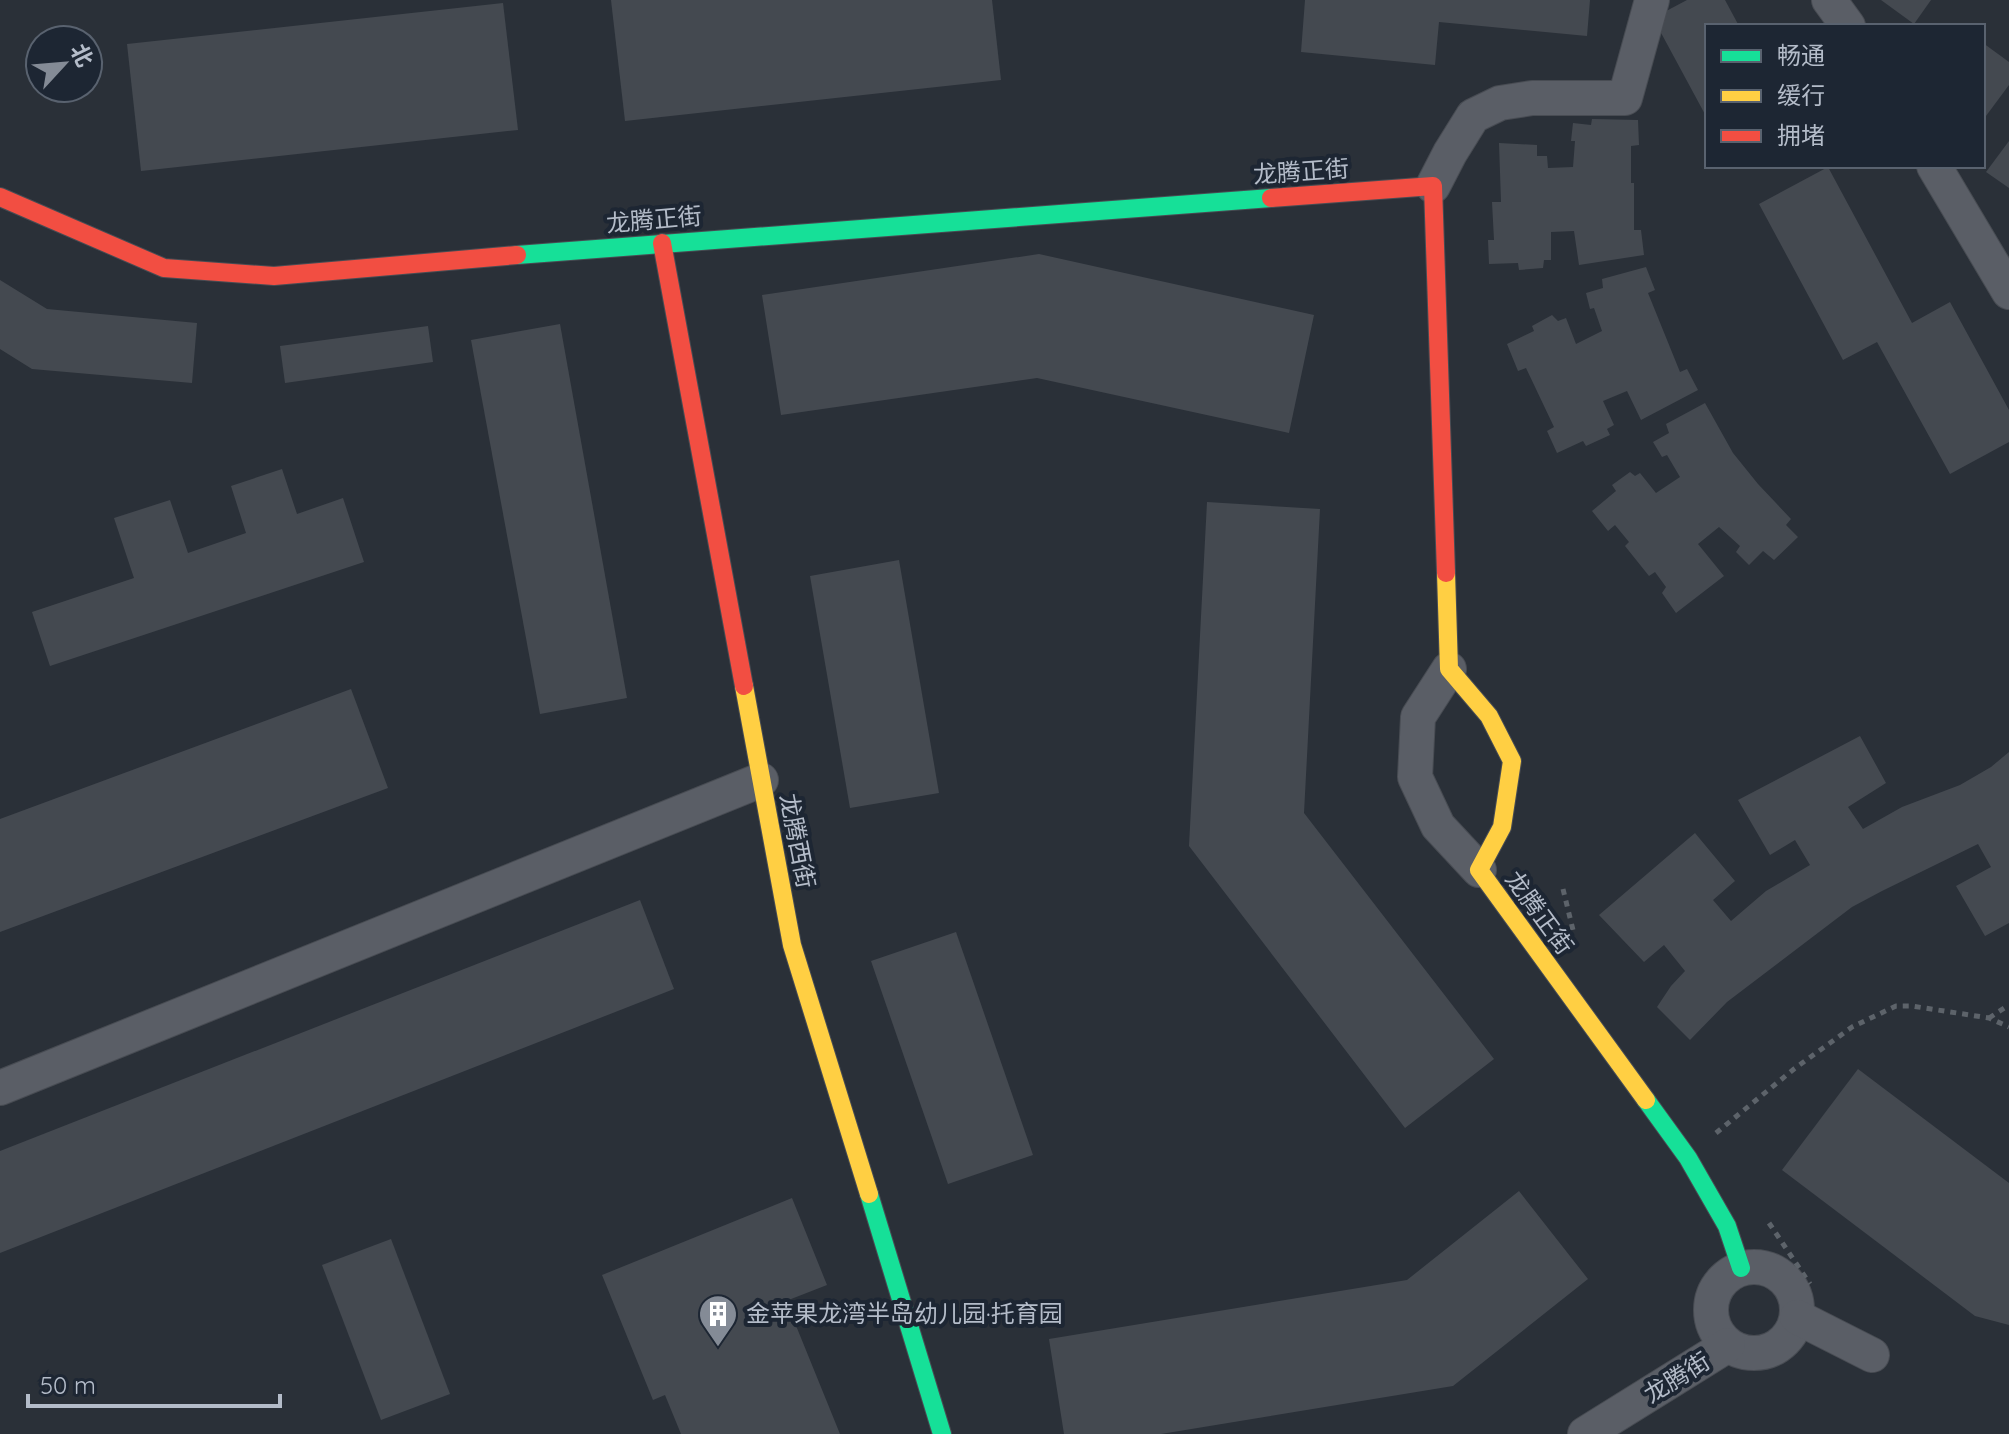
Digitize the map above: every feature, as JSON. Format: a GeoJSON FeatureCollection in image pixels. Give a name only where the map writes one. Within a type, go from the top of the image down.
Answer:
{"type":"FeatureCollection","features":[{"type":"Feature","properties":{"kind":"street"},"geometry":{"type":"LineString","coordinates":[[1479,870],[1438,826],[1415,777],[1418,717],[1449,669],[1433,186],[1473,116],[1500,103],[1532,98],[1625,98],[1652,0]]}},
{"type":"Feature","properties":{"kind":"street"},"geometry":{"type":"LineString","coordinates":[[1829,0],[1847,24]]}},
{"type":"Feature","properties":{"kind":"street"},"geometry":{"type":"LineString","coordinates":[[1935,168],[2009,292]]}},
{"type":"Feature","properties":{"kind":"street","name":"龙腾正街"},"geometry":{"type":"LineString","coordinates":[[0,197],[164,268],[289,275],[662,243],[1433,186]]}},
{"type":"Feature","properties":{"kind":"street","name":"龙腾西街"},"geometry":{"type":"LineString","coordinates":[[662,243],[792,945],[942,1434]]}},
{"type":"Feature","properties":{"kind":"street","name":"龙腾正街"},"geometry":{"type":"LineString","coordinates":[[1449,669],[1489,716],[1512,761],[1502,827],[1479,870],[1688,1158],[1727,1226],[1741,1268]]}},
{"type":"Feature","properties":{"kind":"street"},"geometry":{"type":"LineString","coordinates":[[0,1088],[761,780]]}},
{"type":"Feature","properties":{"kind":"street"},"geometry":{"type":"LineString","coordinates":[[1807,1304],[1783,1343],[1770,1351],[1755,1354],[1740,1352],[1728,1345],[1718,1335],[1710,1309],[1712,1296],[1728,1274],[1754,1266],[1768,1268],[1781,1276],[1797,1301],[1807,1304],[1872,1355]]}},
{"type":"Feature","properties":{"kind":"street","name":"龙腾街"},"geometry":{"type":"LineString","coordinates":[[1585,1434],[1728,1345]]}},
{"type":"Feature","properties":{"kind":"path"},"geometry":{"type":"LineString","coordinates":[[1989,1018],[2009,1005]]}},
{"type":"Feature","properties":{"kind":"path"},"geometry":{"type":"LineString","coordinates":[[1723,1143],[1716,1133],[1794,1069],[1852,1027],[1896,1006],[1989,1018],[2009,1027]]}},
{"type":"Feature","properties":{"kind":"path"},"geometry":{"type":"LineString","coordinates":[[1764,1214],[1807,1281],[1807,1304]]}},
{"type":"Feature","properties":{"kind":"building"},"geometry":{"type":"Polygon","coordinates":[[[611,0],[992,0],[1001,80],[625,121],[611,0]]]}},
{"type":"Feature","properties":{"kind":"building"},"geometry":{"type":"Polygon","coordinates":[[[1305,0],[1590,0],[1587,36],[1439,22],[1435,65],[1301,52],[1305,0]]]}},
{"type":"Feature","properties":{"kind":"building"},"geometry":{"type":"Polygon","coordinates":[[[1687,0],[1725,0],[1738,24],[1705,24],[1705,114],[1653,18],[1687,0]]]}},
{"type":"Feature","properties":{"kind":"building"},"geometry":{"type":"Polygon","coordinates":[[[1881,0],[1931,0],[1914,24],[1881,0]]]}},
{"type":"Feature","properties":{"kind":"building"},"geometry":{"type":"Polygon","coordinates":[[[503,3],[518,130],[141,171],[127,44],[503,3]]]}},
{"type":"Feature","properties":{"kind":"building"},"geometry":{"type":"Polygon","coordinates":[[[1985,44],[2009,62],[2009,85],[1985,117],[1985,44]]]}},
{"type":"Feature","properties":{"kind":"building"},"geometry":{"type":"Polygon","coordinates":[[[1592,119],[1638,120],[1639,145],[1631,146],[1631,183],[1634,183],[1634,230],[1641,230],[1644,255],[1579,265],[1574,231],[1551,232],[1551,260],[1544,260],[1543,268],[1519,270],[1518,263],[1489,264],[1488,240],[1494,240],[1492,202],[1501,202],[1499,143],[1537,145],[1537,156],[1547,156],[1548,168],[1573,167],[1573,123],[1591,125],[1592,119]]]}},
{"type":"Feature","properties":{"kind":"building"},"geometry":{"type":"Polygon","coordinates":[[[2009,141],[2009,188],[1986,172],[2009,141]]]}},
{"type":"Feature","properties":{"kind":"building"},"geometry":{"type":"Polygon","coordinates":[[[1829,168],[1912,323],[1950,302],[2009,410],[2009,442],[1950,474],[1877,342],[1843,360],[1759,204],[1829,168]]]}},
{"type":"Feature","properties":{"kind":"building"},"geometry":{"type":"Polygon","coordinates":[[[1039,254],[1314,315],[1289,433],[1037,378],[781,415],[762,295],[1039,254]]]}},
{"type":"Feature","properties":{"kind":"building"},"geometry":{"type":"Polygon","coordinates":[[[1646,267],[1655,290],[1648,293],[1680,372],[1687,369],[1698,390],[1641,420],[1627,391],[1603,401],[1614,425],[1607,429],[1610,435],[1586,446],[1583,441],[1557,453],[1547,431],[1554,427],[1526,368],[1518,371],[1507,344],[1534,331],[1532,326],[1552,315],[1558,321],[1566,318],[1576,344],[1602,331],[1594,308],[1590,309],[1586,293],[1603,288],[1602,279],[1646,267]]]}},
{"type":"Feature","properties":{"kind":"building"},"geometry":{"type":"Polygon","coordinates":[[[0,280],[47,309],[197,323],[192,383],[32,369],[0,349],[0,280]]]}},
{"type":"Feature","properties":{"kind":"building"},"geometry":{"type":"Polygon","coordinates":[[[560,324],[627,698],[540,714],[471,340],[560,324]]]}},
{"type":"Feature","properties":{"kind":"building"},"geometry":{"type":"Polygon","coordinates":[[[428,326],[433,362],[285,383],[280,346],[428,326]]]}},
{"type":"Feature","properties":{"kind":"building"},"geometry":{"type":"Polygon","coordinates":[[[1705,403],[1733,453],[1791,519],[1786,525],[1798,537],[1774,560],[1763,551],[1749,565],[1736,552],[1740,546],[1719,527],[1698,544],[1724,576],[1676,613],[1662,593],[1666,587],[1655,572],[1649,576],[1625,546],[1629,542],[1615,525],[1608,531],[1592,511],[1616,491],[1612,485],[1630,472],[1635,476],[1640,473],[1656,493],[1680,477],[1667,455],[1662,457],[1653,442],[1669,433],[1666,424],[1705,403]]]}},
{"type":"Feature","properties":{"kind":"building"},"geometry":{"type":"Polygon","coordinates":[[[282,469],[297,514],[343,498],[364,562],[50,666],[32,612],[134,578],[114,518],[170,500],[188,553],[246,533],[231,486],[282,469]]]}},
{"type":"Feature","properties":{"kind":"building"},"geometry":{"type":"Polygon","coordinates":[[[1207,502],[1320,509],[1304,813],[1494,1059],[1405,1128],[1189,846],[1207,502]]]}},
{"type":"Feature","properties":{"kind":"building"},"geometry":{"type":"Polygon","coordinates":[[[899,560],[939,793],[850,808],[810,576],[899,560]]]}},
{"type":"Feature","properties":{"kind":"building"},"geometry":{"type":"Polygon","coordinates":[[[351,689],[388,788],[0,932],[0,819],[351,689]]]}},
{"type":"Feature","properties":{"kind":"building"},"geometry":{"type":"Polygon","coordinates":[[[1860,736],[1886,783],[1848,807],[1863,829],[1902,807],[1960,785],[2009,752],[2009,923],[1985,936],[1956,886],[1991,867],[1978,844],[1852,907],[1727,1002],[1690,1040],[1657,1007],[1685,971],[1664,945],[1644,962],[1599,915],[1695,833],[1735,881],[1713,900],[1731,921],[1766,891],[1810,865],[1795,840],[1770,855],[1738,800],[1860,736]]]}},
{"type":"Feature","properties":{"kind":"building"},"geometry":{"type":"Polygon","coordinates":[[[640,900],[674,989],[0,1253],[0,1151],[640,900]]]}},
{"type":"Feature","properties":{"kind":"building"},"geometry":{"type":"Polygon","coordinates":[[[956,932],[1033,1155],[948,1184],[871,961],[956,932]]]}},
{"type":"Feature","properties":{"kind":"building"},"geometry":{"type":"Polygon","coordinates":[[[1858,1069],[2009,1183],[2009,1325],[1975,1316],[1782,1170],[1858,1069]]]}},
{"type":"Feature","properties":{"kind":"building"},"geometry":{"type":"Polygon","coordinates":[[[1519,1191],[1588,1279],[1453,1386],[1161,1434],[1064,1434],[1049,1339],[1407,1280],[1519,1191]]]}},
{"type":"Feature","properties":{"kind":"building","name":"金苹果龙湾半岛幼儿园·托育园"},"geometry":{"type":"Polygon","coordinates":[[[792,1198],[827,1285],[786,1301],[840,1434],[681,1434],[665,1395],[653,1400],[602,1275],[792,1198]]]}},
{"type":"Feature","properties":{"kind":"building"},"geometry":{"type":"Polygon","coordinates":[[[391,1239],[450,1394],[381,1420],[322,1265],[391,1239]]]}},
{"type":"Feature","properties":{"kind":"traffic: fast"},"geometry":{"type":"LineString","coordinates":[[517,255],[1271,198]]}},
{"type":"Feature","properties":{"kind":"traffic: fast"},"geometry":{"type":"LineString","coordinates":[[1646,1100],[1688,1158],[1727,1226],[1741,1268]]}},
{"type":"Feature","properties":{"kind":"traffic: fast"},"geometry":{"type":"LineString","coordinates":[[869,1194],[942,1434]]}},
{"type":"Feature","properties":{"kind":"traffic: slow"},"geometry":{"type":"LineString","coordinates":[[1446,573],[1449,669],[1489,716],[1512,761],[1502,827],[1479,870],[1646,1100]]}},
{"type":"Feature","properties":{"kind":"traffic: slow"},"geometry":{"type":"LineString","coordinates":[[744,686],[792,945],[869,1194]]}},
{"type":"Feature","properties":{"kind":"traffic: jam"},"geometry":{"type":"LineString","coordinates":[[1271,198],[1433,186],[1446,573]]}},
{"type":"Feature","properties":{"kind":"traffic: jam"},"geometry":{"type":"LineString","coordinates":[[0,197],[164,268],[274,276],[517,255]]}},
{"type":"Feature","properties":{"kind":"traffic: jam"},"geometry":{"type":"LineString","coordinates":[[662,243],[744,686]]}},
{"type":"Feature","properties":{"kind":"place","name":"金苹果龙湾半岛幼儿园·托育园"},"geometry":{"type":"Point","coordinates":[718,1348]}}]}
